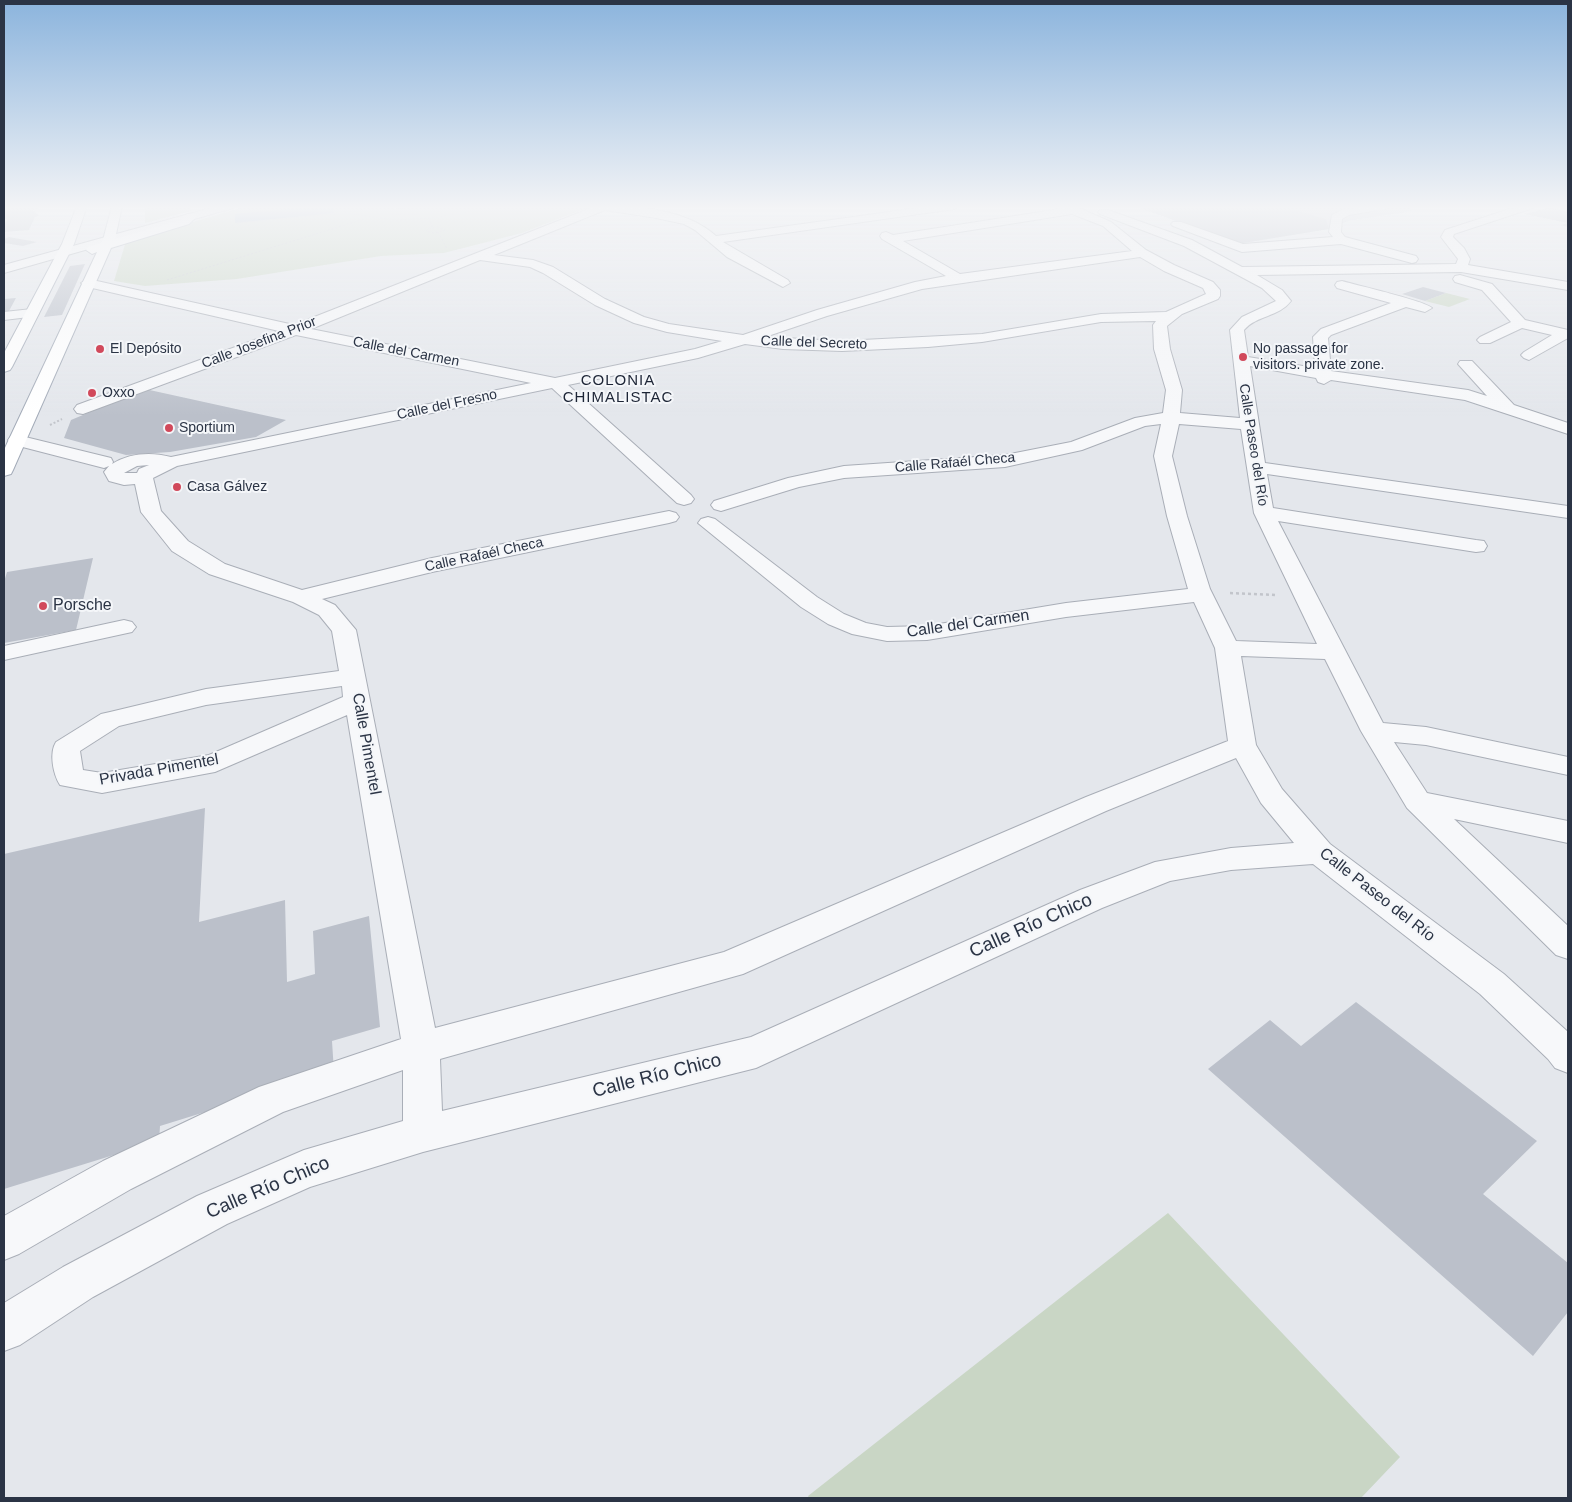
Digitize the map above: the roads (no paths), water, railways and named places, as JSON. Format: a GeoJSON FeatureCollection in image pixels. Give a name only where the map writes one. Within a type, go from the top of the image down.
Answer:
{"type":"FeatureCollection","features":[{"type":"Feature","properties":{"kind":"main road"},"geometry":{"type":"LineString","coordinates":[[4,367],[51,276]]}},
{"type":"Feature","properties":{"kind":"main road"},"geometry":{"type":"LineString","coordinates":[[4,470],[91,276]]}},
{"type":"Feature","properties":{"kind":"street","name":"Calle Josefina Prior"},"geometry":{"type":"LineString","coordinates":[[83,409],[295,330],[428,276]]}},
{"type":"Feature","properties":{"kind":"street","name":"Calle del Secreto"},"geometry":{"type":"LineString","coordinates":[[558,276],[600,302],[639,320],[667,328],[743,340],[842,346],[982,338],[1101,318],[1166,316]]}},
{"type":"Feature","properties":{"kind":"street"},"geometry":{"type":"LineString","coordinates":[[773,276],[783,283]]}},
{"type":"Feature","properties":{"kind":"street","name":"Calle del Fresno"},"geometry":{"type":"LineString","coordinates":[[172,462],[143,459],[129,462],[114,472],[116,477],[124,479],[147,473],[172,462],[698,354],[920,285],[972,276]]}},
{"type":"Feature","properties":{"kind":"street"},"geometry":{"type":"LineString","coordinates":[[1166,316],[1213,296],[1213,290],[1208,285],[1188,276]]}},
{"type":"Feature","properties":{"kind":"street","name":"Calle Paseo del Río"},"geometry":{"type":"LineString","coordinates":[[1249,276],[1279,294],[1284,301],[1278,308],[1243,320],[1237,330],[1248,424],[1264,513],[1374,731],[1418,801],[1554,919],[1568,946]]}},
{"type":"Feature","properties":{"kind":"street"},"geometry":{"type":"LineString","coordinates":[[1455,276],[1487,286],[1520,323],[1566,334],[1529,355]]}},
{"type":"Feature","properties":{"kind":"street"},"geometry":{"type":"LineString","coordinates":[[1509,276],[1568,286]]}},
{"type":"Feature","properties":{"kind":"street","name":"Calle del Carmen"},"geometry":{"type":"LineString","coordinates":[[88,282],[295,330],[556,383]]}},
{"type":"Feature","properties":{"kind":"street"},"geometry":{"type":"LineString","coordinates":[[1342,285],[1425,308]]}},
{"type":"Feature","properties":{"kind":"street"},"geometry":{"type":"LineString","coordinates":[[1324,376],[1320,336],[1326,332],[1406,302]]}},
{"type":"Feature","properties":{"kind":"street"},"geometry":{"type":"LineString","coordinates":[[4,316],[32,313]]}},
{"type":"Feature","properties":{"kind":"street","name":"Calle Paseo del Río"},"geometry":{"type":"LineString","coordinates":[[1166,316],[1160,325],[1162,349],[1174,390],[1171,418],[1163,456],[1177,516],[1202,594],[1227,648],[1242,745],[1271,796],[1319,852],[1492,984],[1561,1048],[1568,1058]]}},
{"type":"Feature","properties":{"kind":"street"},"geometry":{"type":"LineString","coordinates":[[806,319],[842,346]]}},
{"type":"Feature","properties":{"kind":"street"},"geometry":{"type":"LineString","coordinates":[[1485,340],[1520,323]]}},
{"type":"Feature","properties":{"kind":"street"},"geometry":{"type":"LineString","coordinates":[[1466,364],[1510,410]]}},
{"type":"Feature","properties":{"kind":"street"},"geometry":{"type":"LineString","coordinates":[[1241,367],[1324,376],[1468,396],[1568,429]]}},
{"type":"Feature","properties":{"kind":"street"},"geometry":{"type":"LineString","coordinates":[[556,383],[684,499]]}},
{"type":"Feature","properties":{"kind":"street","name":"Calle Rafaél Checa"},"geometry":{"type":"LineString","coordinates":[[721,504],[795,482],[844,472],[1005,461],[1076,446],[1141,422],[1171,418],[1248,424]]}},
{"type":"Feature","properties":{"kind":"street"},"geometry":{"type":"LineString","coordinates":[[17,440],[104,462]]}},
{"type":"Feature","properties":{"kind":"street"},"geometry":{"type":"LineString","coordinates":[[1255,468],[1568,512]]}},
{"type":"Feature","properties":{"kind":"street","name":"Calle Pimentel"},"geometry":{"type":"LineString","coordinates":[[147,473],[151,512],[180,546],[217,569],[301,597],[327,610],[344,630],[422,1056],[423,1127]]}},
{"type":"Feature","properties":{"kind":"street"},"geometry":{"type":"LineString","coordinates":[[705,498],[721,504],[724,510],[717,520],[688,522],[667,512],[669,507],[684,499],[705,498]]}},
{"type":"Feature","properties":{"kind":"street"},"geometry":{"type":"LineString","coordinates":[[1264,513],[1476,546]]}},
{"type":"Feature","properties":{"kind":"street","name":"Calle del Carmen"},"geometry":{"type":"LineString","coordinates":[[688,522],[836,618],[860,629],[887,634],[927,633],[1066,610],[1202,594]]}},
{"type":"Feature","properties":{"kind":"street","name":"Calle Rafaél Checa"},"geometry":{"type":"LineString","coordinates":[[301,597],[432,565],[688,522]]}},
{"type":"Feature","properties":{"kind":"street"},"geometry":{"type":"LineString","coordinates":[[4,653],[124,627]]}},
{"type":"Feature","properties":{"kind":"street"},"geometry":{"type":"LineString","coordinates":[[1227,648],[1333,652]]}},
{"type":"Feature","properties":{"kind":"street","name":"Privada Pimentel"},"geometry":{"type":"LineString","coordinates":[[356,689],[215,763],[102,783],[70,778],[66,748],[110,720],[206,697],[356,689]]}},
{"type":"Feature","properties":{"kind":"street"},"geometry":{"type":"LineString","coordinates":[[1374,731],[1426,736],[1568,766]]}},
{"type":"Feature","properties":{"kind":"street"},"geometry":{"type":"LineString","coordinates":[[4,1239],[117,1174],[272,1099],[731,964],[1096,804],[1242,745]]}},
{"type":"Feature","properties":{"kind":"street"},"geometry":{"type":"LineString","coordinates":[[1418,801],[1568,832]]}},
{"type":"Feature","properties":{"kind":"street","name":"Calle Río Chico"},"geometry":{"type":"LineString","coordinates":[[4,1329],[78,1282],[212,1210],[304,1169],[423,1127],[756,1052],[1091,898],[1166,870],[1231,859],[1319,852]]}},
{"type":"Feature","properties":{"kind":"place","name":"El Depósito"},"geometry":{"type":"Point","coordinates":[100,349]}},
{"type":"Feature","properties":{"kind":"place","name":"No passage for visitors. private zone."},"geometry":{"type":"Point","coordinates":[1243,357]}},
{"type":"Feature","properties":{"kind":"place","name":"Oxxo"},"geometry":{"type":"Point","coordinates":[92,393]}},
{"type":"Feature","properties":{"kind":"place","name":"Sportium"},"geometry":{"type":"Point","coordinates":[169,428]}},
{"type":"Feature","properties":{"kind":"place","name":"Casa Gálvez"},"geometry":{"type":"Point","coordinates":[177,487]}},
{"type":"Feature","properties":{"kind":"place","name":"Porsche"},"geometry":{"type":"Point","coordinates":[43,606]}},
{"type":"Feature","properties":{"kind":"district","name":"COLONIA CHIMALISTAC"},"geometry":{"type":"Point","coordinates":[618,390]}}]}
